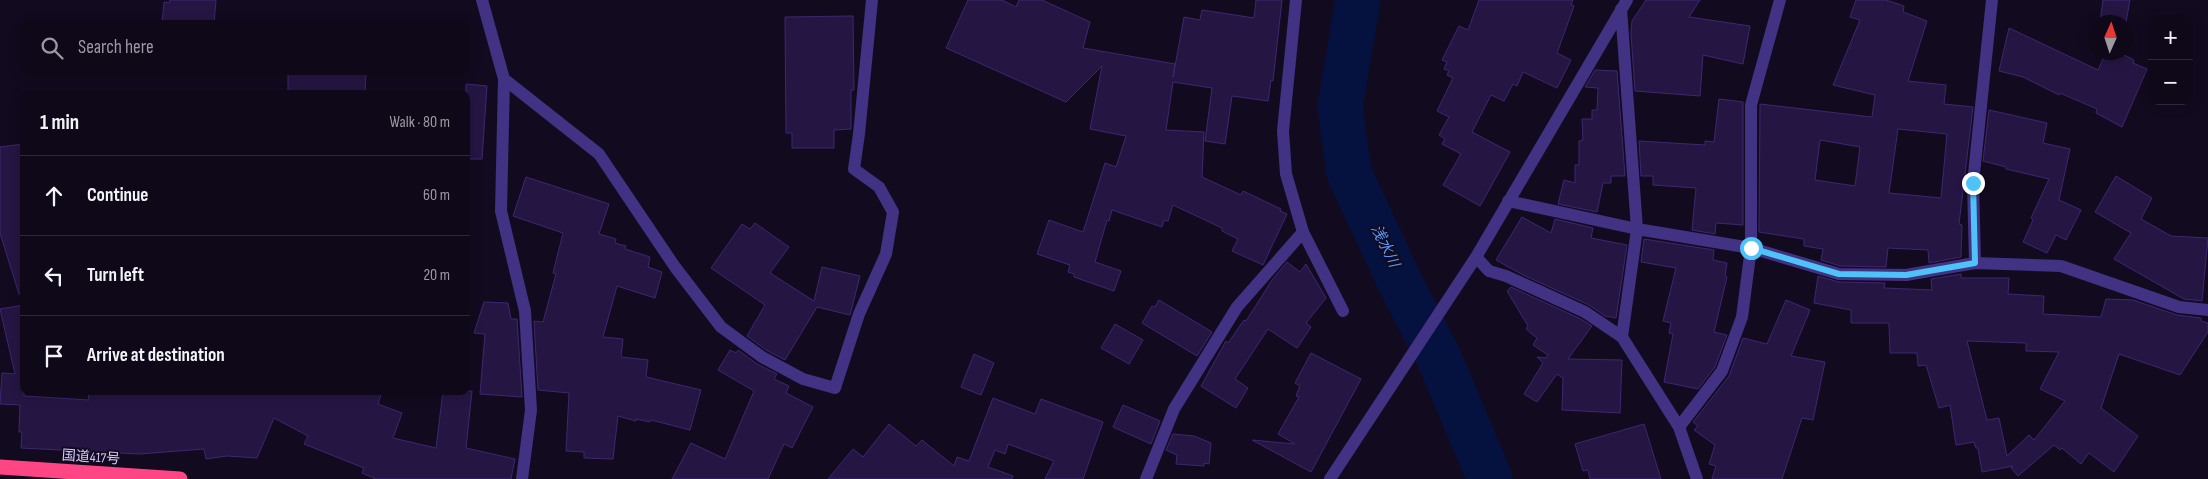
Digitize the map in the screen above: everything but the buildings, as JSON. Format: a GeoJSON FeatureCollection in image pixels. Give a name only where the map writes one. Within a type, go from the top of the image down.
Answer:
{"type":"FeatureCollection","features":[{"type":"Feature","properties":{"kind":"highway","name":"国道417号"},"geometry":{"type":"LineString","coordinates":[[0,467],[180,479]]}},
{"type":"Feature","properties":{"kind":"street"},"geometry":{"type":"LineString","coordinates":[[482,0],[504,79],[501,211],[525,311],[531,410],[522,479]]}},
{"type":"Feature","properties":{"kind":"street"},"geometry":{"type":"LineString","coordinates":[[504,79],[598,154],[675,267],[721,328],[762,357],[803,379],[835,388],[859,314],[886,254],[892,212],[878,187],[854,169],[872,0]]}},
{"type":"Feature","properties":{"kind":"street"},"geometry":{"type":"LineString","coordinates":[[1296,0],[1283,131],[1286,174],[1303,232],[1342,311]]}},
{"type":"Feature","properties":{"kind":"street"},"geometry":{"type":"LineString","coordinates":[[1679,427],[1722,371],[1742,317],[1751,248],[1751,105],[1780,0]]}},
{"type":"Feature","properties":{"kind":"street"},"geometry":{"type":"LineString","coordinates":[[1975,263],[1973,183],[1992,0]]}},
{"type":"Feature","properties":{"kind":"street"},"geometry":{"type":"LineString","coordinates":[[1330,479],[1473,262],[1623,3]]}},
{"type":"Feature","properties":{"kind":"street"},"geometry":{"type":"LineString","coordinates":[[1622,337],[1637,229],[1623,3]]}},
{"type":"Feature","properties":{"kind":"street"},"geometry":{"type":"LineString","coordinates":[[1508,201],[1637,229],[1751,248],[1839,274],[1906,275],[1975,263],[2061,266],[2179,307],[2208,310]]}},
{"type":"Feature","properties":{"kind":"street"},"geometry":{"type":"LineString","coordinates":[[1146,479],[1174,408],[1237,307],[1303,232]]}},
{"type":"Feature","properties":{"kind":"street"},"geometry":{"type":"LineString","coordinates":[[1473,262],[1489,272],[1506,276],[1585,312],[1622,337],[1679,427],[1698,479]]}},
{"type":"Feature","properties":{"kind":"waterway","name":"浅水川"},"geometry":{"type":"LineString","coordinates":[[1358,0],[1340,107],[1349,173],[1400,282],[1440,360],[1490,479]]}},
{"type":"Feature","properties":{"kind":"route"},"geometry":{"type":"LineString","coordinates":[[1751,248],[1839,274],[1906,275],[1975,263],[1973,183]]}}]}
